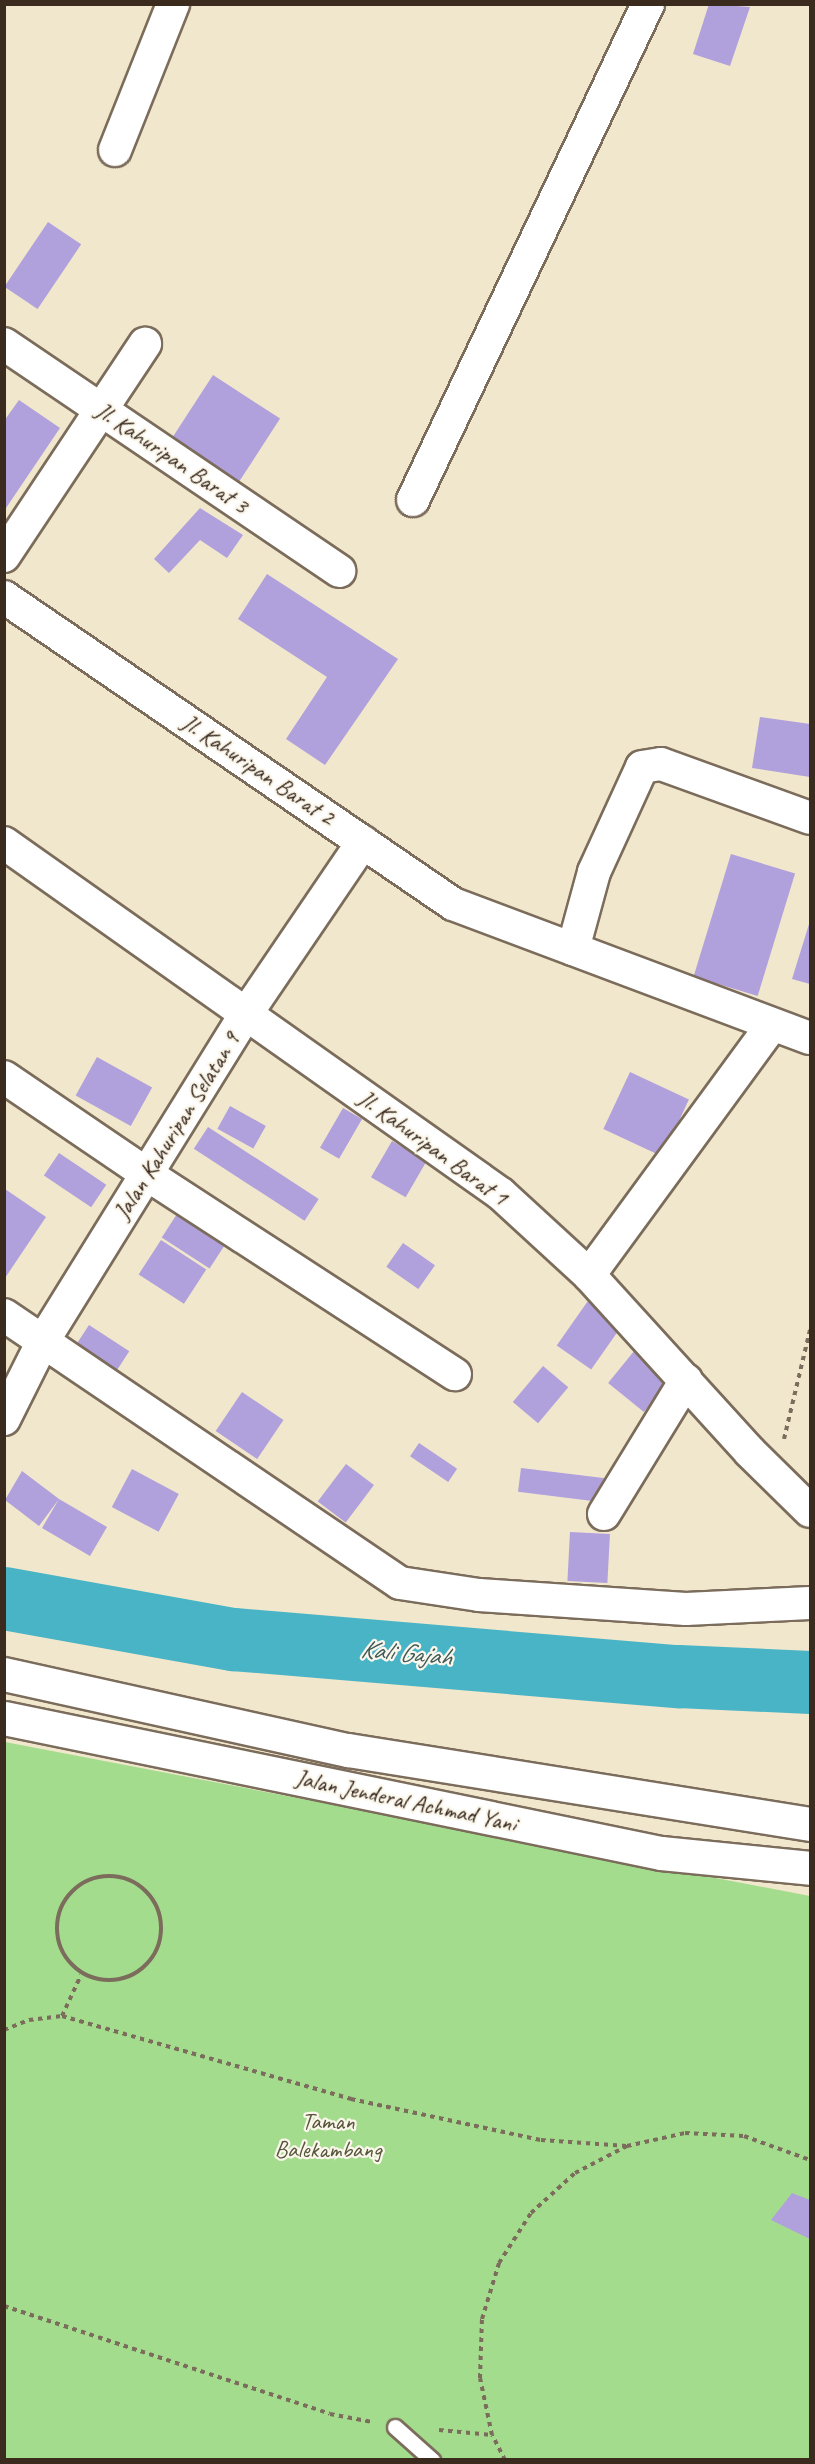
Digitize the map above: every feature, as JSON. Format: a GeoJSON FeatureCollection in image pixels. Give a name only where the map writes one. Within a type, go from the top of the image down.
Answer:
{"type":"FeatureCollection","features":[{"type":"Feature","properties":{"kind":"main road","name":"Jalan Jenderal Achmad Yani"},"geometry":{"type":"LineString","coordinates":[[4,1674],[348,1750],[810,1824]]}},
{"type":"Feature","properties":{"kind":"main road","name":"Jalan Jenderal Achmad Yani"},"geometry":{"type":"LineString","coordinates":[[4,1718],[661,1853],[810,1868]]}},
{"type":"Feature","properties":{"kind":"street"},"geometry":{"type":"LineString","coordinates":[[115,150],[173,4]]}},
{"type":"Feature","properties":{"kind":"street"},"geometry":{"type":"LineString","coordinates":[[413,500],[648,4]]}},
{"type":"Feature","properties":{"kind":"street","name":"Jl. Kahuripan Barat 3"},"geometry":{"type":"LineString","coordinates":[[4,344],[339,571]]}},
{"type":"Feature","properties":{"kind":"street"},"geometry":{"type":"LineString","coordinates":[[4,556],[145,344]]}},
{"type":"Feature","properties":{"kind":"street","name":"Jl. Kahuripan Barat 2"},"geometry":{"type":"LineString","coordinates":[[4,597],[453,904],[519,932],[810,1038]]}},
{"type":"Feature","properties":{"kind":"street"},"geometry":{"type":"LineString","coordinates":[[562,946],[642,767],[661,764],[810,818]]}},
{"type":"Feature","properties":{"kind":"street","name":"Jalan Kahuripan Selatan 9"},"geometry":{"type":"LineString","coordinates":[[4,1419],[44,1341],[246,1014],[363,842]]}},
{"type":"Feature","properties":{"kind":"street","name":"Jl. Kahuripan Barat 1"},"geometry":{"type":"LineString","coordinates":[[4,843],[501,1194],[588,1275],[775,1478],[810,1511]]}},
{"type":"Feature","properties":{"kind":"street"},"geometry":{"type":"LineString","coordinates":[[588,1275],[772,1025]]}},
{"type":"Feature","properties":{"kind":"street"},"geometry":{"type":"LineString","coordinates":[[4,1077],[148,1175],[455,1374]]}},
{"type":"Feature","properties":{"kind":"street"},"geometry":{"type":"LineString","coordinates":[[4,1315],[400,1583],[479,1595],[686,1609],[810,1603]]}},
{"type":"Feature","properties":{"kind":"street"},"geometry":{"type":"LineString","coordinates":[[604,1514],[686,1380]]}},
{"type":"Feature","properties":{"kind":"lane"},"geometry":{"type":"LineString","coordinates":[[395,2427],[432,2460]]}},
{"type":"Feature","properties":{"kind":"path"},"geometry":{"type":"LineString","coordinates":[[775,1478],[810,1330]]}},
{"type":"Feature","properties":{"kind":"path"},"geometry":{"type":"LineString","coordinates":[[110,1875],[137,1883],[156,1903],[163,1929],[155,1956],[135,1975],[108,1982],[81,1974],[61,1954],[55,1928],[63,1901],[83,1882],[110,1875]]}},
{"type":"Feature","properties":{"kind":"path"},"geometry":{"type":"LineString","coordinates":[[62,2016],[81,1974]]}},
{"type":"Feature","properties":{"kind":"path"},"geometry":{"type":"LineString","coordinates":[[4,2030],[29,2020],[62,2016],[351,2099],[541,2140],[627,2146]]}},
{"type":"Feature","properties":{"kind":"path"},"geometry":{"type":"LineString","coordinates":[[505,2460],[492,2435],[480,2378],[482,2319],[499,2263],[531,2213],[575,2173],[627,2146],[685,2133],[744,2136],[810,2160]]}},
{"type":"Feature","properties":{"kind":"path"},"geometry":{"type":"LineString","coordinates":[[4,2306],[330,2414],[395,2427],[492,2435]]}},
{"type":"Feature","properties":{"kind":"green space","name":"Taman Balekambang"},"geometry":{"type":"Polygon","coordinates":[[[5,1742],[810,1896],[810,2459],[5,2460],[5,1742]]]}},
{"type":"Feature","properties":{"kind":"building"},"geometry":{"type":"Polygon","coordinates":[[[709,4],[750,7],[730,66],[693,54],[709,4]]]}},
{"type":"Feature","properties":{"kind":"building"},"geometry":{"type":"Polygon","coordinates":[[[48,222],[81,244],[38,309],[4,287],[48,222]]]}},
{"type":"Feature","properties":{"kind":"building"},"geometry":{"type":"Polygon","coordinates":[[[213,375],[280,419],[239,482],[172,439],[213,375]]]}},
{"type":"Feature","properties":{"kind":"building"},"geometry":{"type":"Polygon","coordinates":[[[19,400],[60,428],[4,511],[4,421],[19,400]]]}},
{"type":"Feature","properties":{"kind":"building"},"geometry":{"type":"Polygon","coordinates":[[[200,508],[243,535],[227,558],[200,540],[169,573],[154,559],[200,508]]]}},
{"type":"Feature","properties":{"kind":"building"},"geometry":{"type":"Polygon","coordinates":[[[267,574],[398,659],[325,765],[286,739],[327,677],[238,619],[267,574]]]}},
{"type":"Feature","properties":{"kind":"building"},"geometry":{"type":"Polygon","coordinates":[[[760,717],[810,724],[810,777],[752,768],[760,717]]]}},
{"type":"Feature","properties":{"kind":"building"},"geometry":{"type":"Polygon","coordinates":[[[731,854],[795,874],[758,996],[694,976],[731,854]]]}},
{"type":"Feature","properties":{"kind":"building"},"geometry":{"type":"Polygon","coordinates":[[[810,921],[810,984],[792,979],[810,921]]]}},
{"type":"Feature","properties":{"kind":"building"},"geometry":{"type":"Polygon","coordinates":[[[97,1057],[152,1088],[131,1126],[76,1095],[97,1057]]]}},
{"type":"Feature","properties":{"kind":"building"},"geometry":{"type":"Polygon","coordinates":[[[630,1072],[689,1099],[662,1157],[603,1129],[630,1072]]]}},
{"type":"Feature","properties":{"kind":"building"},"geometry":{"type":"Polygon","coordinates":[[[230,1106],[266,1126],[253,1149],[217,1129],[230,1106]]]}},
{"type":"Feature","properties":{"kind":"building"},"geometry":{"type":"Polygon","coordinates":[[[343,1108],[362,1119],[339,1159],[320,1148],[343,1108]]]}},
{"type":"Feature","properties":{"kind":"building"},"geometry":{"type":"Polygon","coordinates":[[[208,1127],[319,1199],[305,1221],[194,1149],[208,1127]]]}},
{"type":"Feature","properties":{"kind":"building"},"geometry":{"type":"Polygon","coordinates":[[[392,1141],[427,1161],[406,1197],[371,1177],[392,1141]]]}},
{"type":"Feature","properties":{"kind":"building"},"geometry":{"type":"Polygon","coordinates":[[[59,1153],[106,1185],[91,1207],[44,1175],[59,1153]]]}},
{"type":"Feature","properties":{"kind":"building"},"geometry":{"type":"Polygon","coordinates":[[[5,1189],[46,1217],[5,1278],[5,1189]]]}},
{"type":"Feature","properties":{"kind":"building"},"geometry":{"type":"Polygon","coordinates":[[[177,1214],[225,1245],[210,1269],[162,1237],[177,1214]]]}},
{"type":"Feature","properties":{"kind":"building"},"geometry":{"type":"Polygon","coordinates":[[[161,1240],[206,1269],[184,1304],[139,1274],[161,1240]]]}},
{"type":"Feature","properties":{"kind":"building"},"geometry":{"type":"Polygon","coordinates":[[[403,1243],[435,1265],[418,1289],[386,1267],[403,1243]]]}},
{"type":"Feature","properties":{"kind":"building"},"geometry":{"type":"Polygon","coordinates":[[[590,1298],[624,1322],[591,1370],[557,1346],[590,1298]]]}},
{"type":"Feature","properties":{"kind":"building"},"geometry":{"type":"Polygon","coordinates":[[[89,1325],[129,1351],[115,1373],[75,1347],[89,1325]]]}},
{"type":"Feature","properties":{"kind":"building"},"geometry":{"type":"Polygon","coordinates":[[[639,1345],[675,1374],[644,1412],[608,1383],[639,1345]]]}},
{"type":"Feature","properties":{"kind":"building"},"geometry":{"type":"Polygon","coordinates":[[[543,1366],[568,1387],[538,1423],[513,1402],[543,1366]]]}},
{"type":"Feature","properties":{"kind":"building"},"geometry":{"type":"Polygon","coordinates":[[[242,1392],[283,1420],[257,1459],[216,1431],[242,1392]]]}},
{"type":"Feature","properties":{"kind":"building"},"geometry":{"type":"Polygon","coordinates":[[[419,1443],[457,1469],[448,1482],[410,1456],[419,1443]]]}},
{"type":"Feature","properties":{"kind":"building"},"geometry":{"type":"Polygon","coordinates":[[[346,1464],[374,1485],[346,1523],[318,1502],[346,1464]]]}},
{"type":"Feature","properties":{"kind":"building"},"geometry":{"type":"Polygon","coordinates":[[[521,1468],[605,1478],[602,1502],[518,1492],[521,1468]]]}},
{"type":"Feature","properties":{"kind":"building"},"geometry":{"type":"Polygon","coordinates":[[[132,1469],[179,1494],[159,1532],[112,1507],[132,1469]]]}},
{"type":"Feature","properties":{"kind":"building"},"geometry":{"type":"Polygon","coordinates":[[[22,1471],[59,1499],[39,1526],[5,1500],[22,1471]]]}},
{"type":"Feature","properties":{"kind":"building"},"geometry":{"type":"Polygon","coordinates":[[[59,1499],[107,1527],[90,1556],[42,1528],[59,1499]]]}},
{"type":"Feature","properties":{"kind":"building"},"geometry":{"type":"Polygon","coordinates":[[[570,1532],[610,1534],[607,1583],[567,1581],[570,1532]]]}},
{"type":"Feature","properties":{"kind":"building"},"geometry":{"type":"Polygon","coordinates":[[[792,2193],[810,2200],[810,2239],[771,2220],[792,2193]]]}},
{"type":"Feature","properties":{"kind":"waterway","name":"Kali Gajah"},"geometry":{"type":"LineString","coordinates":[[4,1598],[233,1639],[678,1676],[810,1682]]}}]}
